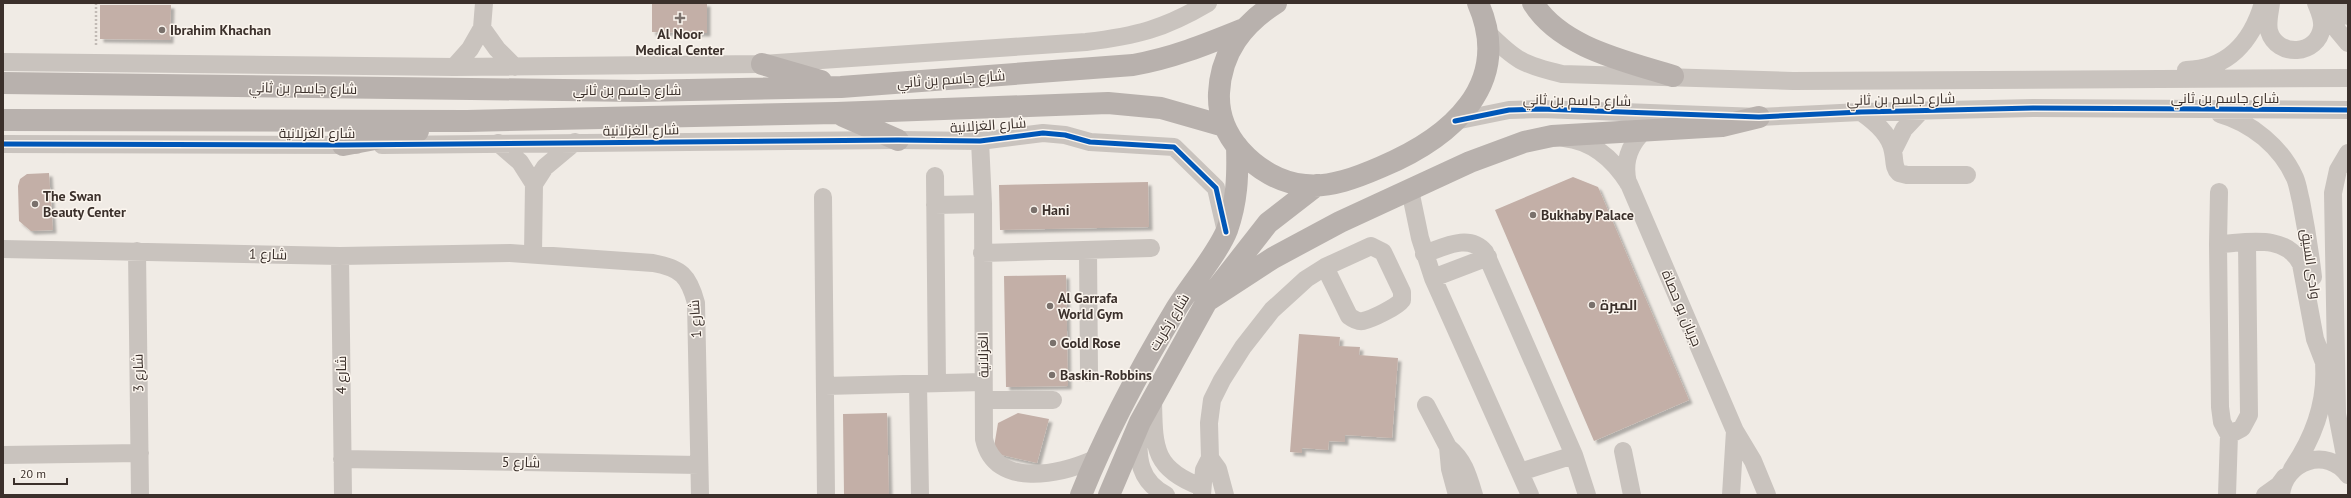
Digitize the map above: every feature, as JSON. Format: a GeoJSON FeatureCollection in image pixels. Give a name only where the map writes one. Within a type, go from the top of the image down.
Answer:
{"type":"FeatureCollection","features":[{"type":"Feature","properties":{"kind":"main road"},"geometry":{"type":"LineString","coordinates":[[1276,3],[1258,15],[1233,41],[1220,77],[1219,101],[1224,126],[1237,146],[1255,165],[1265,172],[1288,182],[1317,185],[1364,174],[1404,157],[1429,143],[1455,121],[1472,101],[1484,76],[1488,59],[1487,32],[1478,3]]}},
{"type":"Feature","properties":{"kind":"main road"},"geometry":{"type":"LineString","coordinates":[[1532,3],[1554,26],[1574,40],[1607,55],[1673,76]]}},
{"type":"Feature","properties":{"kind":"main road","name":"شارع جاسم بن ثاني"},"geometry":{"type":"LineString","coordinates":[[3,83],[638,91],[841,87],[1133,65],[1165,59],[1244,29]]}},
{"type":"Feature","properties":{"kind":"main road"},"geometry":{"type":"LineString","coordinates":[[762,64],[841,87]]}},
{"type":"Feature","properties":{"kind":"main road","name":"شارع جاسم بن ثاني"},"geometry":{"type":"LineString","coordinates":[[3,120],[467,121],[836,113],[1108,104],[1161,108],[1224,126]]}},
{"type":"Feature","properties":{"kind":"main road"},"geometry":{"type":"LineString","coordinates":[[836,113],[898,140]]}},
{"type":"Feature","properties":{"kind":"main road"},"geometry":{"type":"LineString","coordinates":[[1207,301],[1273,258],[1340,222],[1470,162],[1524,142],[1552,136],[1722,126],[1759,117]]}},
{"type":"Feature","properties":{"kind":"main road"},"geometry":{"type":"LineString","coordinates":[[343,145],[467,121]]}},
{"type":"Feature","properties":{"kind":"main road","name":"شارع زكريت"},"geometry":{"type":"LineString","coordinates":[[1081,495],[1095,459],[1138,374],[1192,283],[1226,232],[1236,194],[1237,146]]}},
{"type":"Feature","properties":{"kind":"main road","name":"شارع زكريت"},"geometry":{"type":"LineString","coordinates":[[1110,495],[1140,422],[1207,301],[1268,223],[1317,185]]}},
{"type":"Feature","properties":{"kind":"street"},"geometry":{"type":"LineString","coordinates":[[454,67],[470,49],[482,28],[484,3]]}},
{"type":"Feature","properties":{"kind":"street"},"geometry":{"type":"LineString","coordinates":[[3,62],[454,67],[762,64],[1086,42],[1124,38],[1153,30],[1208,3]]}},
{"type":"Feature","properties":{"kind":"street"},"geometry":{"type":"LineString","coordinates":[[2139,79],[2161,72],[2207,68],[2230,56],[2247,41],[2263,3]]}},
{"type":"Feature","properties":{"kind":"street"},"geometry":{"type":"LineString","coordinates":[[2271,3],[2268,21],[2271,36],[2282,47],[2297,50],[2311,45],[2320,34],[2322,19],[2316,3]]}},
{"type":"Feature","properties":{"kind":"street"},"geometry":{"type":"LineString","coordinates":[[2324,3],[2338,30],[2348,43]]}},
{"type":"Feature","properties":{"kind":"street"},"geometry":{"type":"LineString","coordinates":[[2341,3],[2348,16]]}},
{"type":"Feature","properties":{"kind":"street"},"geometry":{"type":"LineString","coordinates":[[482,28],[497,49],[515,67]]}},
{"type":"Feature","properties":{"kind":"street","name":"شارع جاسم بن ثاني"},"geometry":{"type":"LineString","coordinates":[[1487,32],[1510,55],[1532,67],[1554,72],[1793,81],[2348,78]]}},
{"type":"Feature","properties":{"kind":"street","name":"شارع جاسم بن ثاني"},"geometry":{"type":"LineString","coordinates":[[1455,121],[1510,110],[1759,117],[1861,112],[2033,108],[2348,110]]}},
{"type":"Feature","properties":{"kind":"street","name":"وادى السيق"},"geometry":{"type":"LineString","coordinates":[[2196,110],[2227,116],[2255,131],[2278,152],[2296,179],[2307,231],[2325,365],[2324,391],[2316,424],[2310,440],[2289,473]]}},
{"type":"Feature","properties":{"kind":"street"},"geometry":{"type":"LineString","coordinates":[[1893,151],[1904,129],[1921,111]]}},
{"type":"Feature","properties":{"kind":"street"},"geometry":{"type":"LineString","coordinates":[[1861,112],[1880,128],[1893,151],[1896,170],[1903,175],[1967,175]]}},
{"type":"Feature","properties":{"kind":"street","name":"جريان بو حصاة"},"geometry":{"type":"LineString","coordinates":[[1628,184],[1626,169],[1629,152],[1638,137],[1644,131]]}},
{"type":"Feature","properties":{"kind":"street","name":"شارع الغزلانية"},"geometry":{"type":"LineString","coordinates":[[8,147],[898,140],[980,141],[1043,133],[1065,135],[1090,142],[1174,147],[1216,188],[1226,232]]}},
{"type":"Feature","properties":{"kind":"street","name":"جريان بو حصاة"},"geometry":{"type":"LineString","coordinates":[[1552,136],[1582,142],[1596,149],[1614,164],[1628,184],[1735,431],[1753,461],[1767,495]]}},
{"type":"Feature","properties":{"kind":"street","name":"الغزلانية"},"geometry":{"type":"LineString","coordinates":[[980,141],[983,204],[982,253],[984,439],[987,451],[994,462],[1005,469],[1039,474],[1075,468],[1095,459]]}},
{"type":"Feature","properties":{"kind":"street"},"geometry":{"type":"LineString","coordinates":[[533,254],[534,184],[545,167],[575,142]]}},
{"type":"Feature","properties":{"kind":"street"},"geometry":{"type":"LineString","coordinates":[[498,143],[520,162],[534,184]]}},
{"type":"Feature","properties":{"kind":"street","name":"وادى السيق"},"geometry":{"type":"LineString","coordinates":[[2348,153],[2338,170],[2332,193],[2337,414],[2348,470]]}},
{"type":"Feature","properties":{"kind":"street"},"geometry":{"type":"LineString","coordinates":[[934,176],[937,383]]}},
{"type":"Feature","properties":{"kind":"street"},"geometry":{"type":"LineString","coordinates":[[1410,190],[1424,254],[1433,278],[1530,495]]}},
{"type":"Feature","properties":{"kind":"street"},"geometry":{"type":"LineString","coordinates":[[2219,192],[2218,244],[2220,407],[2222,422],[2229,435],[2227,495]]}},
{"type":"Feature","properties":{"kind":"street"},"geometry":{"type":"LineString","coordinates":[[823,197],[826,495]]}},
{"type":"Feature","properties":{"kind":"street"},"geometry":{"type":"LineString","coordinates":[[935,205],[983,204]]}},
{"type":"Feature","properties":{"kind":"street"},"geometry":{"type":"LineString","coordinates":[[1424,254],[1458,243],[1470,242],[1481,247],[1488,257],[1574,455],[1587,495]]}},
{"type":"Feature","properties":{"kind":"street"},"geometry":{"type":"LineString","coordinates":[[2229,435],[2242,428],[2249,415],[2247,243]]}},
{"type":"Feature","properties":{"kind":"street"},"geometry":{"type":"LineString","coordinates":[[2218,244],[2280,244],[2291,250],[2297,256],[2301,264],[2315,339],[2325,365]]}},
{"type":"Feature","properties":{"kind":"street"},"geometry":{"type":"LineString","coordinates":[[1152,399],[1155,444],[1158,454],[1176,475],[1202,491],[1204,470],[1210,458],[1210,411],[1222,380],[1257,328],[1272,310],[1300,284],[1325,267],[1370,246],[1377,247],[1387,258],[1402,292],[1402,300],[1396,307],[1363,321],[1355,320],[1349,316],[1325,267]]}},
{"type":"Feature","properties":{"kind":"street"},"geometry":{"type":"LineString","coordinates":[[982,253],[1151,248]]}},
{"type":"Feature","properties":{"kind":"street","name":"شارع 1"},"geometry":{"type":"LineString","coordinates":[[3,249],[340,256],[533,254],[653,263],[670,266],[683,274],[692,286],[696,303],[700,495]]}},
{"type":"Feature","properties":{"kind":"street"},"geometry":{"type":"LineString","coordinates":[[1088,250],[1089,373]]}},
{"type":"Feature","properties":{"kind":"street","name":"شارع 3"},"geometry":{"type":"LineString","coordinates":[[136,251],[140,495]]}},
{"type":"Feature","properties":{"kind":"street","name":"شارع 4"},"geometry":{"type":"LineString","coordinates":[[340,256],[343,495]]}},
{"type":"Feature","properties":{"kind":"street"},"geometry":{"type":"LineString","coordinates":[[1433,278],[1488,257]]}},
{"type":"Feature","properties":{"kind":"street"},"geometry":{"type":"LineString","coordinates":[[825,386],[937,383],[1053,400]]}},
{"type":"Feature","properties":{"kind":"street"},"geometry":{"type":"LineString","coordinates":[[918,384],[920,495]]}},
{"type":"Feature","properties":{"kind":"street"},"geometry":{"type":"LineString","coordinates":[[1426,405],[1448,447],[1456,454],[1465,467],[1474,495]]}},
{"type":"Feature","properties":{"kind":"street"},"geometry":{"type":"LineString","coordinates":[[1140,422],[1138,450],[1140,468],[1150,483],[1166,495]]}},
{"type":"Feature","properties":{"kind":"street","name":"جريان بو حصاة"},"geometry":{"type":"LineString","coordinates":[[1730,495],[1735,431]]}},
{"type":"Feature","properties":{"kind":"street"},"geometry":{"type":"LineString","coordinates":[[1448,447],[1450,469],[1457,495]]}},
{"type":"Feature","properties":{"kind":"street"},"geometry":{"type":"LineString","coordinates":[[1623,451],[1632,495]]}},
{"type":"Feature","properties":{"kind":"street"},"geometry":{"type":"LineString","coordinates":[[3,454],[140,453]]}},
{"type":"Feature","properties":{"kind":"street"},"geometry":{"type":"LineString","coordinates":[[1520,472],[1574,455]]}},
{"type":"Feature","properties":{"kind":"street"},"geometry":{"type":"LineString","coordinates":[[1210,458],[1218,469],[1225,495]]}},
{"type":"Feature","properties":{"kind":"street","name":"شارع 5"},"geometry":{"type":"LineString","coordinates":[[342,459],[699,465]]}},
{"type":"Feature","properties":{"kind":"street"},"geometry":{"type":"LineString","coordinates":[[2265,495],[2279,485],[2289,473],[2300,464],[2319,459],[2337,465],[2348,475]]}},
{"type":"Feature","properties":{"kind":"street"},"geometry":{"type":"LineString","coordinates":[[2281,495],[2289,473]]}},
{"type":"Feature","properties":{"kind":"path"},"geometry":{"type":"LineString","coordinates":[[96,3],[96,62]]}},
{"type":"Feature","properties":{"kind":"building","name":"Al Noor Medical Center"},"geometry":{"type":"Polygon","coordinates":[[[652,3],[707,3],[707,33],[652,32],[652,3]]]}},
{"type":"Feature","properties":{"kind":"building"},"geometry":{"type":"Polygon","coordinates":[[[100,5],[171,5],[170,40],[100,39],[100,5]]]}},
{"type":"Feature","properties":{"kind":"building","name":"The Swan Beauty Center"},"geometry":{"type":"Polygon","coordinates":[[[49,173],[53,230],[31,231],[19,221],[18,186],[20,179],[27,174],[49,173]]]}},
{"type":"Feature","properties":{"kind":"building","name":"الميرة"},"geometry":{"type":"Polygon","coordinates":[[[1573,177],[1598,187],[1689,400],[1594,441],[1495,210],[1573,177]]]}},
{"type":"Feature","properties":{"kind":"building"},"geometry":{"type":"Polygon","coordinates":[[[1148,182],[1149,227],[1000,230],[999,185],[1148,182]]]}},
{"type":"Feature","properties":{"kind":"building"},"geometry":{"type":"Polygon","coordinates":[[[1066,275],[1068,386],[1006,387],[1004,276],[1066,275]]]}},
{"type":"Feature","properties":{"kind":"building"},"geometry":{"type":"Polygon","coordinates":[[[1299,334],[1340,337],[1339,346],[1360,347],[1359,355],[1398,358],[1392,438],[1345,435],[1345,442],[1329,441],[1328,450],[1302,448],[1302,453],[1290,452],[1299,334]]]}},
{"type":"Feature","properties":{"kind":"building"},"geometry":{"type":"Polygon","coordinates":[[[887,413],[889,495],[844,495],[843,414],[887,413]]]}},
{"type":"Feature","properties":{"kind":"building"},"geometry":{"type":"Polygon","coordinates":[[[1018,413],[1049,419],[1037,463],[993,453],[998,423],[1018,413]]]}},
{"type":"Feature","properties":{"kind":"cycle path"},"geometry":{"type":"LineString","coordinates":[[1455,121],[1509,110],[1541,109],[1759,117],[1861,112],[2033,108],[2348,110]]}},
{"type":"Feature","properties":{"kind":"cycle path"},"geometry":{"type":"LineString","coordinates":[[3,144],[343,145],[898,140],[980,141],[1043,133],[1065,135],[1090,142],[1174,147],[1216,188],[1226,232]]}},
{"type":"Feature","properties":{"kind":"place","name":"Al Noor Medical Center"},"geometry":{"type":"Point","coordinates":[680,18]}},
{"type":"Feature","properties":{"kind":"place","name":"Ibrahim Khachan"},"geometry":{"type":"Point","coordinates":[162,30]}},
{"type":"Feature","properties":{"kind":"place","name":"The Swan Beauty Center"},"geometry":{"type":"Point","coordinates":[35,204]}},
{"type":"Feature","properties":{"kind":"place","name":"Hani"},"geometry":{"type":"Point","coordinates":[1034,210]}},
{"type":"Feature","properties":{"kind":"place","name":"Bukhaby Palace"},"geometry":{"type":"Point","coordinates":[1533,215]}},
{"type":"Feature","properties":{"kind":"place","name":"الميرة"},"geometry":{"type":"Point","coordinates":[1592,305]}},
{"type":"Feature","properties":{"kind":"place","name":"Al Garrafa World Gym"},"geometry":{"type":"Point","coordinates":[1050,306]}},
{"type":"Feature","properties":{"kind":"place","name":"Gold Rose"},"geometry":{"type":"Point","coordinates":[1053,343]}},
{"type":"Feature","properties":{"kind":"place","name":"Baskin-Robbins"},"geometry":{"type":"Point","coordinates":[1052,375]}}]}
